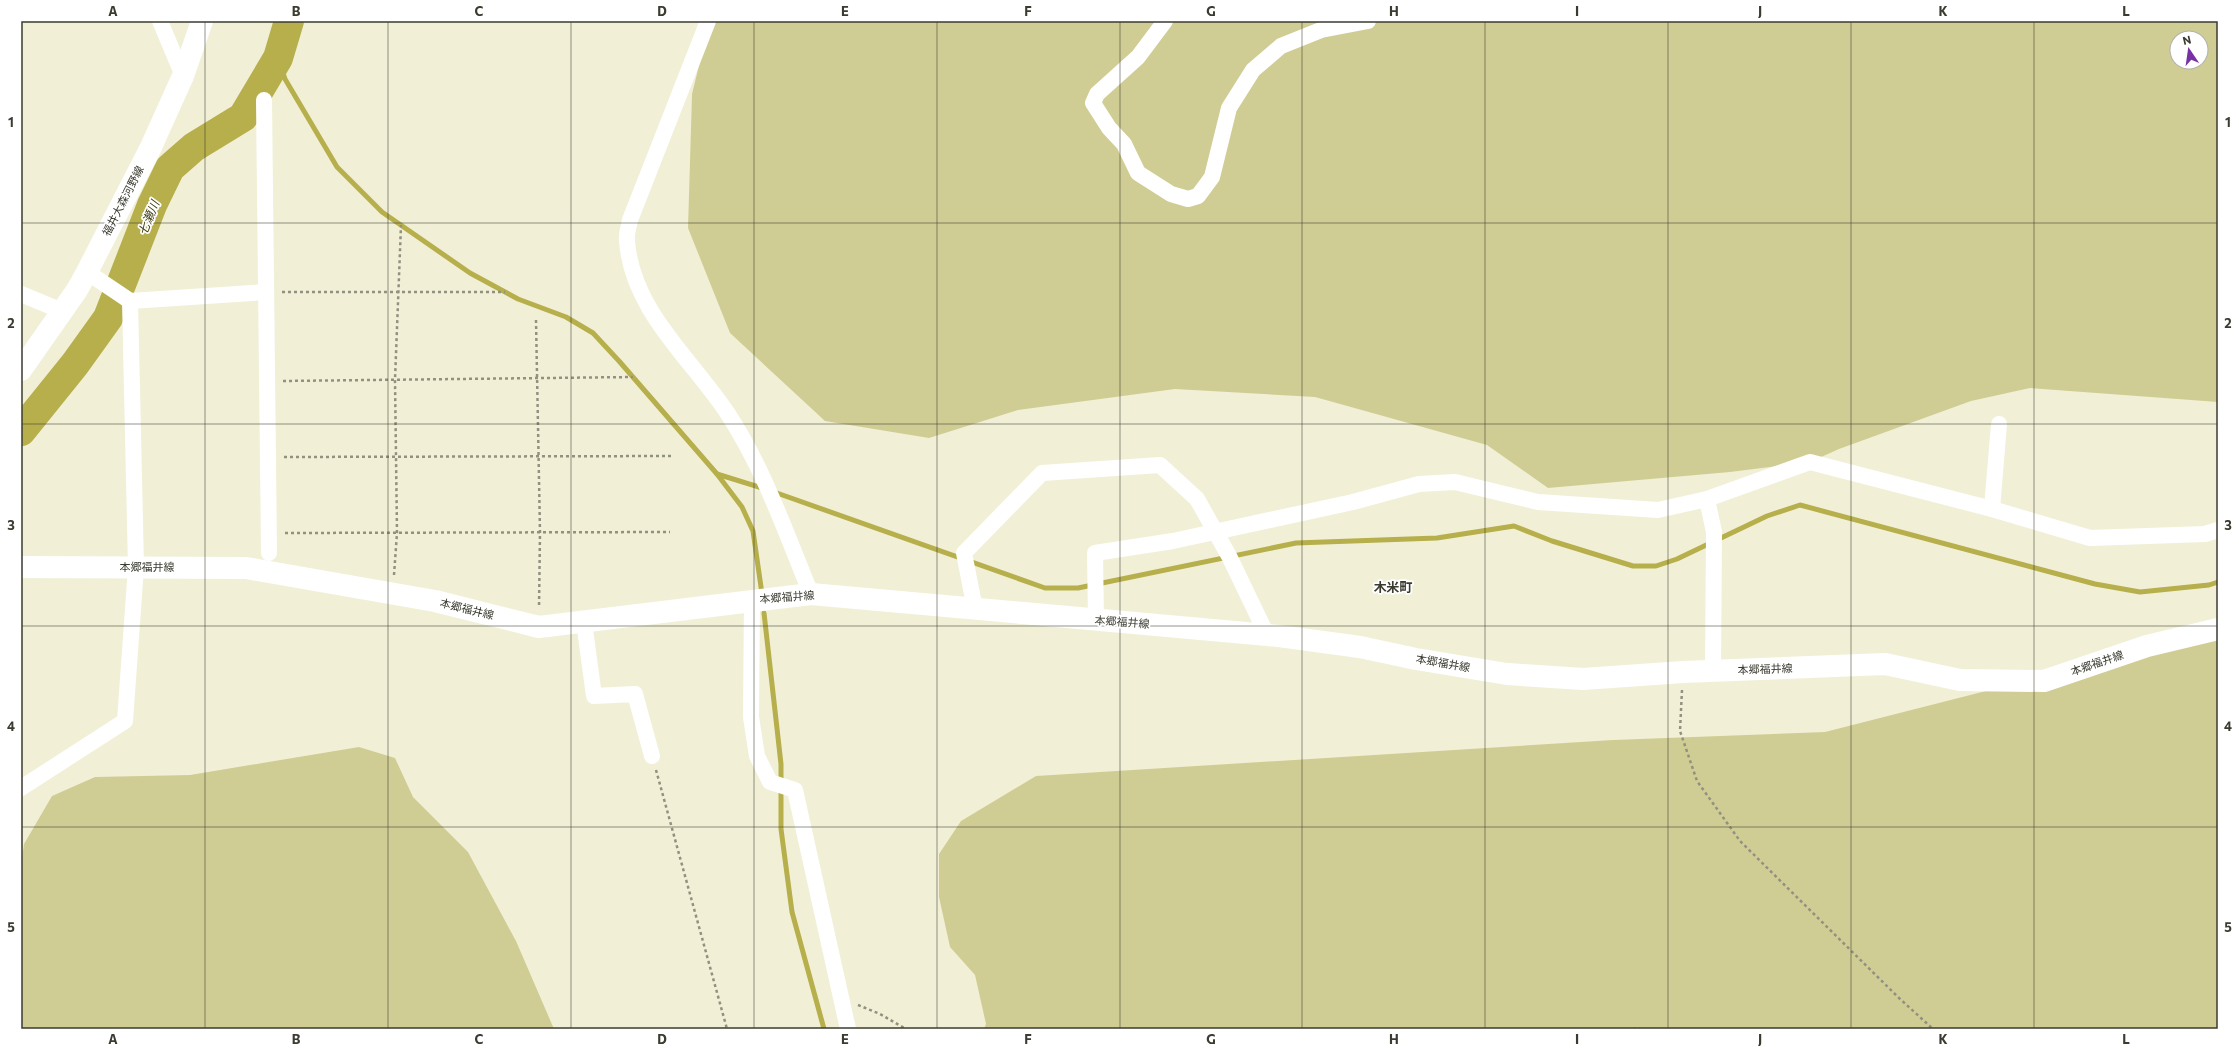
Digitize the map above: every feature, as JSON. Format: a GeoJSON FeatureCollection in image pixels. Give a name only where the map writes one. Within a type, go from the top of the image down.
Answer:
{"type":"FeatureCollection","features":[{"type":"Feature","properties":{"kind":"main road","name":"福井大森河野線"},"geometry":{"type":"LineString","coordinates":[[21,370],[87,272],[151,147],[182,76],[202,21]]}},
{"type":"Feature","properties":{"kind":"main road","name":"本郷福井線"},"geometry":{"type":"LineString","coordinates":[[21,567],[246,568],[436,601],[539,627],[693,610],[752,600],[810,594],[1267,635],[1360,647],[1416,659],[1507,674],[1582,679],[1683,672],[1885,664],[1960,680],[2044,682],[2147,646],[2218,629]]}},
{"type":"Feature","properties":{"kind":"street"},"geometry":{"type":"LineString","coordinates":[[160,21],[182,76]]}},
{"type":"Feature","properties":{"kind":"street"},"geometry":{"type":"LineString","coordinates":[[708,21],[630,220],[626,240],[637,286],[660,324],[728,414],[756,464],[810,594]]}},
{"type":"Feature","properties":{"kind":"street"},"geometry":{"type":"LineString","coordinates":[[1165,21],[1138,57],[1096,94],[1093,103],[1109,128],[1124,144],[1138,173],[1171,194],[1188,199],[1198,196],[1212,177],[1229,108],[1253,70],[1281,46],[1321,30],[1368,21]]}},
{"type":"Feature","properties":{"kind":"street"},"geometry":{"type":"LineString","coordinates":[[264,100],[269,553]]}},
{"type":"Feature","properties":{"kind":"street"},"geometry":{"type":"LineString","coordinates":[[87,272],[130,300],[266,292]]}},
{"type":"Feature","properties":{"kind":"street"},"geometry":{"type":"LineString","coordinates":[[21,294],[62,311]]}},
{"type":"Feature","properties":{"kind":"street"},"geometry":{"type":"LineString","coordinates":[[21,788],[125,721],[136,567],[130,300]]}},
{"type":"Feature","properties":{"kind":"street"},"geometry":{"type":"LineString","coordinates":[[1992,509],[1999,424]]}},
{"type":"Feature","properties":{"kind":"street"},"geometry":{"type":"LineString","coordinates":[[1096,620],[1095,553],[1173,541],[1353,502],[1419,484],[1455,482],[1538,502],[1658,510],[1707,499],[1810,462],[1992,509],[2090,538],[2205,534],[2218,530]]}},
{"type":"Feature","properties":{"kind":"street"},"geometry":{"type":"LineString","coordinates":[[975,609],[964,553],[1042,473],[1160,465],[1197,499],[1229,556],[1267,635]]}},
{"type":"Feature","properties":{"kind":"street"},"geometry":{"type":"LineString","coordinates":[[1707,499],[1714,532],[1713,671]]}},
{"type":"Feature","properties":{"kind":"street"},"geometry":{"type":"LineString","coordinates":[[752,600],[751,717],[757,756],[770,782],[795,790],[848,1029]]}},
{"type":"Feature","properties":{"kind":"street"},"geometry":{"type":"LineString","coordinates":[[584,622],[594,696],[635,694],[652,756]]}},
{"type":"Feature","properties":{"kind":"path"},"geometry":{"type":"LineString","coordinates":[[392,593],[397,533],[395,380],[400,292],[401,225]]}},
{"type":"Feature","properties":{"kind":"path"},"geometry":{"type":"LineString","coordinates":[[266,292],[505,292]]}},
{"type":"Feature","properties":{"kind":"path"},"geometry":{"type":"LineString","coordinates":[[536,320],[540,532],[539,627]]}},
{"type":"Feature","properties":{"kind":"path"},"geometry":{"type":"LineString","coordinates":[[267,381],[633,377]]}},
{"type":"Feature","properties":{"kind":"path"},"geometry":{"type":"LineString","coordinates":[[268,457],[672,456]]}},
{"type":"Feature","properties":{"kind":"path"},"geometry":{"type":"LineString","coordinates":[[268,533],[670,532]]}},
{"type":"Feature","properties":{"kind":"path"},"geometry":{"type":"LineString","coordinates":[[1683,672],[1680,731],[1697,781],[1740,841],[1899,998],[1933,1029]]}},
{"type":"Feature","properties":{"kind":"path"},"geometry":{"type":"LineString","coordinates":[[652,756],[727,1029]]}},
{"type":"Feature","properties":{"kind":"path"},"geometry":{"type":"LineString","coordinates":[[842,998],[880,1014],[906,1029]]}},
{"type":"Feature","properties":{"kind":"path"},"geometry":{"type":"LineString","coordinates":[[1633,1029],[1641,1029]]}},
{"type":"Feature","properties":{"kind":"shaded area"},"geometry":{"type":"Polygon","coordinates":[[[710,21],[2218,21],[2218,402],[2030,388],[1971,401],[1839,449],[1810,462],[1730,472],[1548,488],[1487,445],[1315,397],[1175,389],[1018,410],[929,438],[825,421],[730,333],[688,228],[692,94],[710,21]]]}},
{"type":"Feature","properties":{"kind":"shaded area"},"geometry":{"type":"Polygon","coordinates":[[[2218,632],[2218,1029],[984,1029],[986,1024],[975,975],[950,947],[939,897],[939,854],[961,821],[1036,776],[1613,740],[1825,732],[2218,632]]]}},
{"type":"Feature","properties":{"kind":"shaded area"},"geometry":{"type":"Polygon","coordinates":[[[359,747],[395,758],[413,797],[468,852],[516,941],[554,1029],[21,1029],[21,865],[24,844],[52,796],[95,777],[190,775],[359,747]]]}},
{"type":"Feature","properties":{"kind":"waterway","name":"七瀬川"},"geometry":{"type":"LineString","coordinates":[[21,431],[75,364],[108,318],[152,205],[170,168],[194,147],[243,117],[278,58],[289,21]]}},
{"type":"Feature","properties":{"kind":"waterway"},"geometry":{"type":"LineString","coordinates":[[278,58],[285,79],[337,167],[382,212],[470,273],[518,299],[566,317],[593,333],[619,361],[717,474],[742,507],[753,531],[762,594]]}},
{"type":"Feature","properties":{"kind":"waterway"},"geometry":{"type":"LineString","coordinates":[[717,474],[765,489]]}},
{"type":"Feature","properties":{"kind":"waterway"},"geometry":{"type":"LineString","coordinates":[[774,492],[1045,588],[1078,588],[1296,543],[1437,538],[1514,526],[1552,541],[1633,566],[1656,566],[1677,559],[1767,516],[1800,505],[2095,584],[2140,592],[2209,585],[2218,582]]}},
{"type":"Feature","properties":{"kind":"waterway"},"geometry":{"type":"LineString","coordinates":[[764,613],[781,764],[781,829],[792,912],[824,1029]]}},
{"type":"Feature","properties":{"kind":"district","name":"木米町"},"geometry":{"type":"Point","coordinates":[1393,587]}}]}
